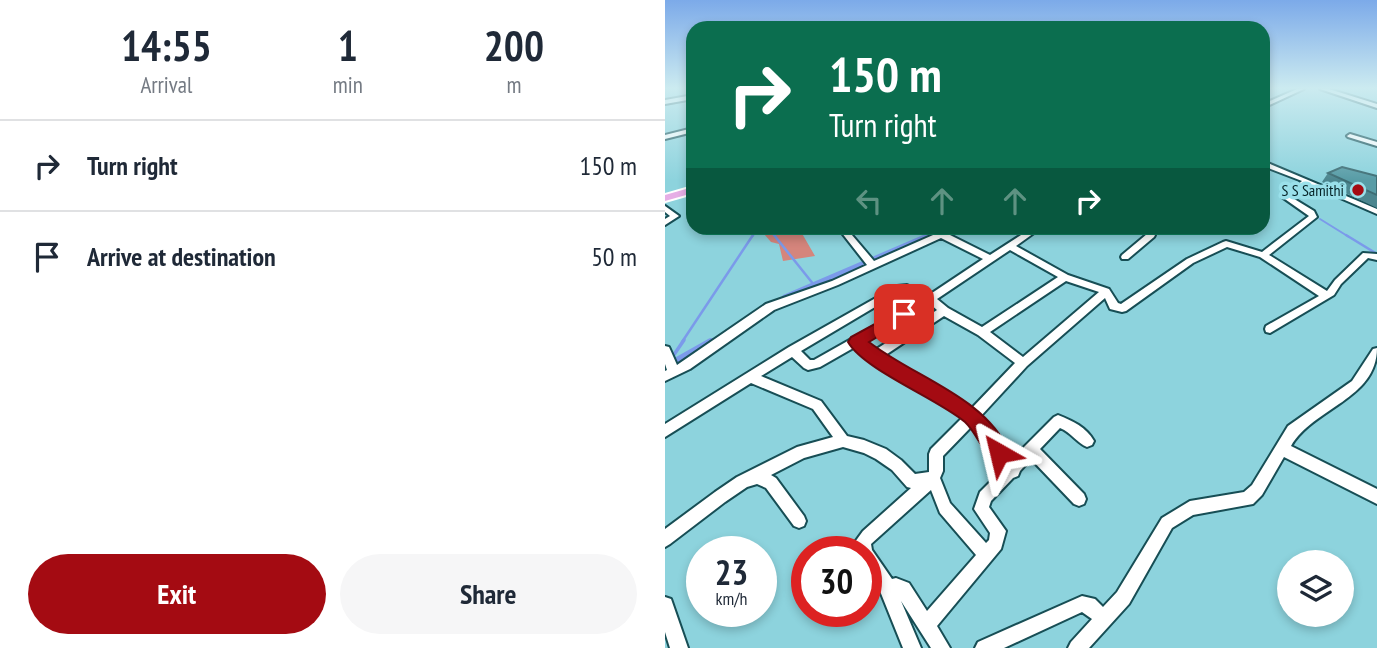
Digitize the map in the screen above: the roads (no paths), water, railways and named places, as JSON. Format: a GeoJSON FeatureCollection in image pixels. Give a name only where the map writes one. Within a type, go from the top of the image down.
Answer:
{"type":"FeatureCollection","features":[{"type":"Feature","properties":{"kind":"main road"},"geometry":{"type":"LineString","coordinates":[[665,198],[686,192]]}},
{"type":"Feature","properties":{"kind":"street"},"geometry":{"type":"LineString","coordinates":[[665,137],[686,132]]}},
{"type":"Feature","properties":{"kind":"street"},"geometry":{"type":"LineString","coordinates":[[1350,136],[1377,144]]}},
{"type":"Feature","properties":{"kind":"street"},"geometry":{"type":"LineString","coordinates":[[1270,166],[1306,182],[1324,186],[1377,212]]}},
{"type":"Feature","properties":{"kind":"street"},"geometry":{"type":"LineString","coordinates":[[1263,255],[1313,217],[1286,197],[1306,182]]}},
{"type":"Feature","properties":{"kind":"street"},"geometry":{"type":"LineString","coordinates":[[665,208],[675,216],[665,223]]}},
{"type":"Feature","properties":{"kind":"street"},"geometry":{"type":"LineString","coordinates":[[848,235],[873,266]]}},
{"type":"Feature","properties":{"kind":"street"},"geometry":{"type":"LineString","coordinates":[[665,349],[670,374],[770,307],[873,266],[938,235]]}},
{"type":"Feature","properties":{"kind":"street"},"geometry":{"type":"LineString","coordinates":[[942,235],[990,259]]}},
{"type":"Feature","properties":{"kind":"street"},"geometry":{"type":"LineString","coordinates":[[793,350],[804,362],[813,366],[929,299],[1026,235]]}},
{"type":"Feature","properties":{"kind":"street"},"geometry":{"type":"LineString","coordinates":[[1125,257],[1151,235]]}},
{"type":"Feature","properties":{"kind":"street"},"geometry":{"type":"LineString","coordinates":[[1010,246],[1065,277],[1106,292],[1114,306],[1122,308],[1190,261],[1226,244],[1263,255],[1327,296]]}},
{"type":"Feature","properties":{"kind":"street"},"geometry":{"type":"LineString","coordinates":[[1270,329],[1327,296],[1366,255],[1377,257]]}},
{"type":"Feature","properties":{"kind":"street"},"geometry":{"type":"LineString","coordinates":[[982,332],[1065,277]]}},
{"type":"Feature","properties":{"kind":"street"},"geometry":{"type":"LineString","coordinates":[[665,431],[793,350],[900,288],[907,288],[929,299],[944,312],[982,332],[1023,363]]}},
{"type":"Feature","properties":{"kind":"street"},"geometry":{"type":"LineString","coordinates":[[868,536],[933,478],[936,471],[936,454],[1023,363],[1106,292]]}},
{"type":"Feature","properties":{"kind":"street"},"geometry":{"type":"LineString","coordinates":[[875,356],[944,312]]}},
{"type":"Feature","properties":{"kind":"street"},"geometry":{"type":"LineString","coordinates":[[857,342],[972,416],[1013,471]]}},
{"type":"Feature","properties":{"kind":"street"},"geometry":{"type":"LineString","coordinates":[[1077,648],[1123,598],[1167,523],[1190,508],[1248,499],[1257,490],[1293,430],[1356,385],[1377,352]]}},
{"type":"Feature","properties":{"kind":"street"},"geometry":{"type":"LineString","coordinates":[[750,377],[817,405],[842,441]]}},
{"type":"Feature","properties":{"kind":"street"},"geometry":{"type":"LineString","coordinates":[[926,625],[986,556],[999,537],[984,515],[981,503],[1058,421],[1074,428],[1087,441]]}},
{"type":"Feature","properties":{"kind":"street"},"geometry":{"type":"LineString","coordinates":[[665,539],[750,478],[794,455],[842,441],[873,448],[888,458],[912,482],[933,478]]}},
{"type":"Feature","properties":{"kind":"street"},"geometry":{"type":"LineString","coordinates":[[1031,449],[1079,499]]}},
{"type":"Feature","properties":{"kind":"street"},"geometry":{"type":"LineString","coordinates":[[1283,449],[1377,497]]}},
{"type":"Feature","properties":{"kind":"street"},"geometry":{"type":"LineString","coordinates":[[750,478],[766,478],[799,521]]}},
{"type":"Feature","properties":{"kind":"street"},"geometry":{"type":"LineString","coordinates":[[933,478],[945,508],[986,556]]}},
{"type":"Feature","properties":{"kind":"street"},"geometry":{"type":"LineString","coordinates":[[882,577],[912,648]]}},
{"type":"Feature","properties":{"kind":"street"},"geometry":{"type":"LineString","coordinates":[[884,580],[888,590],[896,586],[903,589],[941,648]]}},
{"type":"Feature","properties":{"kind":"street"},"geometry":{"type":"LineString","coordinates":[[984,648],[1082,604],[1089,605],[1104,618]]}},
{"type":"Feature","properties":{"kind":"street"},"geometry":{"type":"LineString","coordinates":[[665,605],[679,648]]}},
{"type":"Feature","properties":{"kind":"waterway"},"geometry":{"type":"LineString","coordinates":[[1320,219],[1349,237]]}},
{"type":"Feature","properties":{"kind":"waterway"},"geometry":{"type":"LineString","coordinates":[[682,342],[753,235]]}},
{"type":"Feature","properties":{"kind":"waterway"},"geometry":{"type":"LineString","coordinates":[[774,235],[814,285]]}},
{"type":"Feature","properties":{"kind":"waterway"},"geometry":{"type":"LineString","coordinates":[[785,298],[932,235]]}},
{"type":"Feature","properties":{"kind":"waterway"},"geometry":{"type":"LineString","coordinates":[[928,237],[932,235]]}},
{"type":"Feature","properties":{"kind":"waterway"},"geometry":{"type":"LineString","coordinates":[[1346,235],[1377,254]]}},
{"type":"Feature","properties":{"kind":"waterway"},"geometry":{"type":"LineString","coordinates":[[671,359],[684,340]]}},
{"type":"Feature","properties":{"kind":"waterway"},"geometry":{"type":"LineString","coordinates":[[665,369],[711,343]]}},
{"type":"Feature","properties":{"kind":"place","name":"S S Samithi"},"geometry":{"type":"Point","coordinates":[1358,190]}}]}
